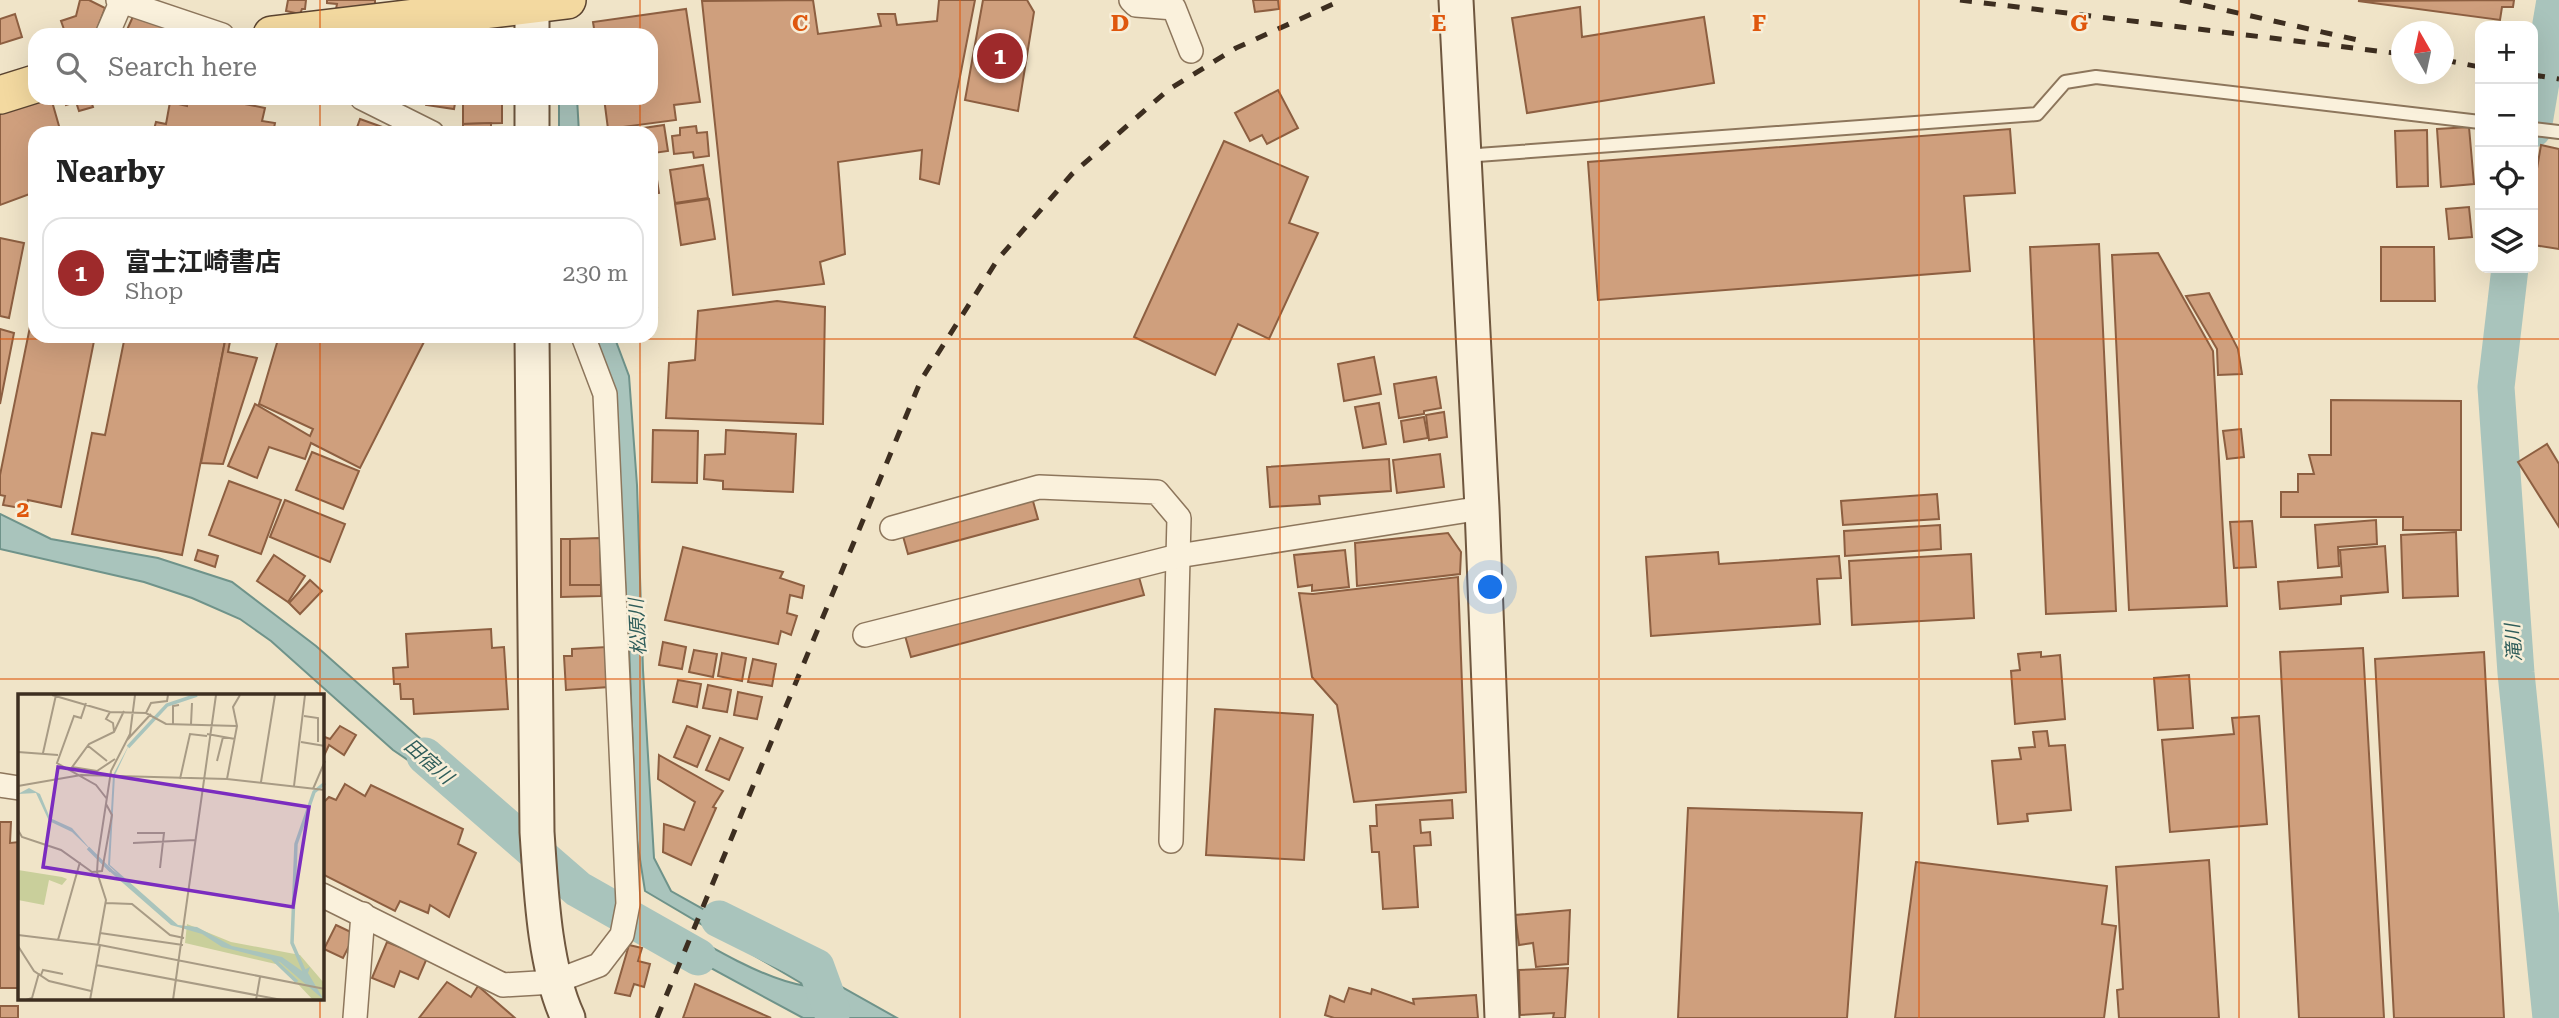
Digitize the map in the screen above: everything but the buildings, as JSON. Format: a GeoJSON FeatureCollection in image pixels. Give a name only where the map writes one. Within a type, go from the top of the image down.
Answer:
{"type":"FeatureCollection","features":[{"type":"Feature","properties":{"kind":"main road"},"geometry":{"type":"LineString","coordinates":[[343,28],[544,8]]}},
{"type":"Feature","properties":{"kind":"main road"},"geometry":{"type":"LineString","coordinates":[[0,95],[28,86]]}},
{"type":"Feature","properties":{"kind":"street"},"geometry":{"type":"LineString","coordinates":[[1132,0],[1136,5],[1174,8],[1191,51]]}},
{"type":"Feature","properties":{"kind":"street"},"geometry":{"type":"LineString","coordinates":[[1456,0],[1482,509],[1502,1018]]}},
{"type":"Feature","properties":{"kind":"street"},"geometry":{"type":"LineString","coordinates":[[110,28],[120,1],[201,28]]}},
{"type":"Feature","properties":{"kind":"street"},"geometry":{"type":"LineString","coordinates":[[376,105],[418,126]]}},
{"type":"Feature","properties":{"kind":"street"},"geometry":{"type":"LineString","coordinates":[[531,126],[532,105]]}},
{"type":"Feature","properties":{"kind":"street"},"geometry":{"type":"LineString","coordinates":[[532,343],[537,832],[540,882],[554,982],[568,1018]]}},
{"type":"Feature","properties":{"kind":"street"},"geometry":{"type":"LineString","coordinates":[[324,896],[503,985],[554,982],[599,965],[622,935],[628,904],[606,394],[586,343]]}},
{"type":"Feature","properties":{"kind":"street"},"geometry":{"type":"LineString","coordinates":[[892,528],[1040,488],[1157,492],[1179,517],[1171,841]]}},
{"type":"Feature","properties":{"kind":"street"},"geometry":{"type":"LineString","coordinates":[[865,635],[1178,556],[1482,509]]}},
{"type":"Feature","properties":{"kind":"street"},"geometry":{"type":"LineString","coordinates":[[0,785],[18,788]]}},
{"type":"Feature","properties":{"kind":"street"},"geometry":{"type":"LineString","coordinates":[[355,1018],[363,914]]}},
{"type":"Feature","properties":{"kind":"lane"},"geometry":{"type":"LineString","coordinates":[[1464,156],[2037,114],[2065,82],[2096,77],[2475,121]]}},
{"type":"Feature","properties":{"kind":"lane"},"geometry":{"type":"LineString","coordinates":[[2538,130],[2559,132]]}},
{"type":"Feature","properties":{"kind":"water"},"geometry":{"type":"Polygon","coordinates":[[[559,105],[577,105],[579,126],[559,126],[559,105]]]}},
{"type":"Feature","properties":{"kind":"water"},"geometry":{"type":"Polygon","coordinates":[[[596,343],[617,343],[629,376],[637,485],[643,670],[654,858],[671,891],[897,1018],[803,1018],[661,941],[639,905],[743,964],[787,982],[806,986],[645,891],[636,834],[629,643],[613,394],[596,343]]]}},
{"type":"Feature","properties":{"kind":"water"},"geometry":{"type":"Polygon","coordinates":[[[0,514],[51,539],[158,558],[232,582],[316,646],[468,781],[458,794],[393,750],[271,641],[240,619],[192,598],[144,582],[0,549],[0,514]]]}},
{"type":"Feature","properties":{"kind":"waterway","name":"滝川"},"geometry":{"type":"LineString","coordinates":[[2538,100],[2555,0]]}},
{"type":"Feature","properties":{"kind":"waterway","name":"滝川"},"geometry":{"type":"LineString","coordinates":[[2509,273],[2496,387],[2516,673],[2551,1018]]}},
{"type":"Feature","properties":{"kind":"waterway","name":"田宿川"},"geometry":{"type":"LineString","coordinates":[[425,756],[578,889],[698,957]]}},
{"type":"Feature","properties":{"kind":"waterway","name":"松原川"},"geometry":{"type":"LineString","coordinates":[[719,919],[816,967],[832,1011]]}},
{"type":"Feature","properties":{"kind":"railway"},"geometry":{"type":"LineString","coordinates":[[657,1018],[921,380],[998,259],[1072,174],[1168,90],[1236,48],[1342,0]]}},
{"type":"Feature","properties":{"kind":"railway"},"geometry":{"type":"LineString","coordinates":[[1960,0],[2391,53]]}},
{"type":"Feature","properties":{"kind":"railway"},"geometry":{"type":"LineString","coordinates":[[2180,0],[2358,40]]}},
{"type":"Feature","properties":{"kind":"railway"},"geometry":{"type":"LineString","coordinates":[[2454,62],[2475,66]]}},
{"type":"Feature","properties":{"kind":"railway"},"geometry":{"type":"LineString","coordinates":[[2538,76],[2559,79]]}},
{"type":"Feature","properties":{"kind":"place","name":"富士江崎書店"},"geometry":{"type":"Point","coordinates":[1000,56]}}]}
